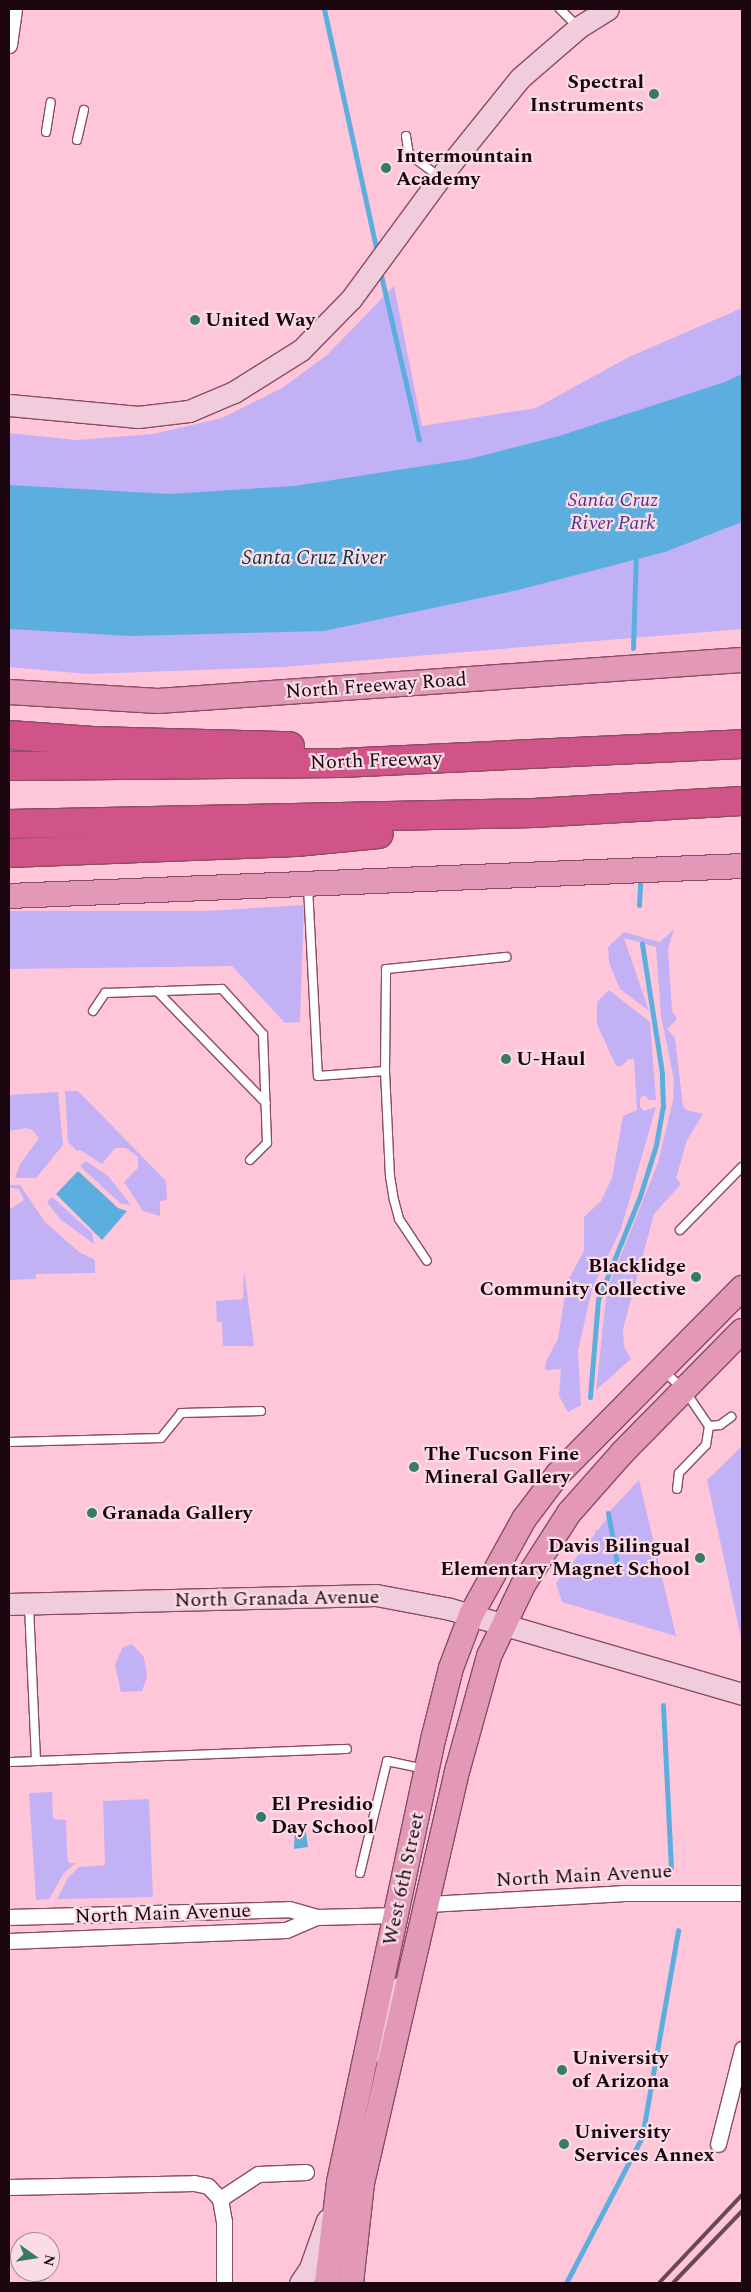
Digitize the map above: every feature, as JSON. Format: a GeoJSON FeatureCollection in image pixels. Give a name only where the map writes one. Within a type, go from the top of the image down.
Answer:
{"type":"FeatureCollection","features":[{"type":"Feature","properties":{"kind":"highway"},"geometry":{"type":"LineString","coordinates":[[9,735],[93,741],[622,751]]}},
{"type":"Feature","properties":{"kind":"highway","name":"North Freeway"},"geometry":{"type":"LineString","coordinates":[[9,766],[342,763],[742,744]]}},
{"type":"Feature","properties":{"kind":"highway"},"geometry":{"type":"LineString","coordinates":[[9,824],[348,818],[618,809],[742,801]]}},
{"type":"Feature","properties":{"kind":"highway"},"geometry":{"type":"LineString","coordinates":[[9,853],[296,842],[618,809]]}},
{"type":"Feature","properties":{"kind":"main road","name":"North Freeway Road"},"geometry":{"type":"LineString","coordinates":[[9,692],[158,701],[742,660]]}},
{"type":"Feature","properties":{"kind":"main road"},"geometry":{"type":"LineString","coordinates":[[9,896],[307,882],[742,866]]}},
{"type":"Feature","properties":{"kind":"main road","name":"West 6th Street"},"geometry":{"type":"LineString","coordinates":[[327,2283],[332,2224],[347,2145],[427,1769],[451,1668],[471,1615],[507,1547],[550,1484],[577,1452],[742,1288]]}},
{"type":"Feature","properties":{"kind":"main road","name":"West 6th Street"},"geometry":{"type":"LineString","coordinates":[[351,2283],[362,2183],[419,1936],[474,1701],[504,1624],[540,1556],[569,1513],[622,1453],[742,1331]]}},
{"type":"Feature","properties":{"kind":"street"},"geometry":{"type":"LineString","coordinates":[[9,45],[14,9]]}},
{"type":"Feature","properties":{"kind":"street"},"geometry":{"type":"LineString","coordinates":[[9,406],[138,417],[189,411],[234,392],[301,350],[351,299],[440,177],[520,78],[579,27],[608,9]]}},
{"type":"Feature","properties":{"kind":"street","name":"North Granada Avenue"},"geometry":{"type":"LineString","coordinates":[[19,1604],[361,1594],[397,1598],[504,1624],[742,1694]]}},
{"type":"Feature","properties":{"kind":"street","name":"North Main Avenue"},"geometry":{"type":"LineString","coordinates":[[428,1904],[622,1893],[742,1893]]}},
{"type":"Feature","properties":{"kind":"street","name":"North Main Avenue"},"geometry":{"type":"LineString","coordinates":[[9,1917],[289,1909],[317,1917],[396,1915]]}},
{"type":"Feature","properties":{"kind":"street","name":"North Main Avenue"},"geometry":{"type":"LineString","coordinates":[[9,1941],[286,1930],[317,1917]]}},
{"type":"Feature","properties":{"kind":"street","name":"West 6th Street"},"geometry":{"type":"LineString","coordinates":[[305,2276],[327,2222],[372,2057],[419,1936]]}},
{"type":"Feature","properties":{"kind":"street"},"geometry":{"type":"LineString","coordinates":[[718,2144],[742,2049]]}},
{"type":"Feature","properties":{"kind":"street"},"geometry":{"type":"LineString","coordinates":[[220,2199],[258,2174],[306,2172]]}},
{"type":"Feature","properties":{"kind":"street"},"geometry":{"type":"LineString","coordinates":[[9,2188],[194,2182],[208,2186],[220,2199],[224,2221],[224,2283]]}},
{"type":"Feature","properties":{"kind":"lane"},"geometry":{"type":"LineString","coordinates":[[560,9],[579,27]]}},
{"type":"Feature","properties":{"kind":"lane"},"geometry":{"type":"LineString","coordinates":[[46,132],[51,102]]}},
{"type":"Feature","properties":{"kind":"lane"},"geometry":{"type":"LineString","coordinates":[[76,140],[84,110]]}},
{"type":"Feature","properties":{"kind":"lane"},"geometry":{"type":"LineString","coordinates":[[406,136],[409,154],[440,177]]}},
{"type":"Feature","properties":{"kind":"lane"},"geometry":{"type":"LineString","coordinates":[[307,882],[318,1076],[385,1071]]}},
{"type":"Feature","properties":{"kind":"lane"},"geometry":{"type":"LineString","coordinates":[[427,1261],[399,1219],[390,1176],[385,1071],[386,969],[506,957]]}},
{"type":"Feature","properties":{"kind":"lane"},"geometry":{"type":"LineString","coordinates":[[93,1011],[104,993],[222,989],[263,1034],[267,1143],[250,1160]]}},
{"type":"Feature","properties":{"kind":"lane"},"geometry":{"type":"LineString","coordinates":[[157,991],[266,1104]]}},
{"type":"Feature","properties":{"kind":"lane"},"geometry":{"type":"LineString","coordinates":[[680,1230],[742,1167]]}},
{"type":"Feature","properties":{"kind":"lane"},"geometry":{"type":"LineString","coordinates":[[661,1368],[685,1391],[709,1426],[706,1445],[680,1472],[678,1488]]}},
{"type":"Feature","properties":{"kind":"lane"},"geometry":{"type":"LineString","coordinates":[[9,1442],[160,1438],[181,1414],[261,1411]]}},
{"type":"Feature","properties":{"kind":"lane"},"geometry":{"type":"LineString","coordinates":[[709,1426],[720,1425],[731,1417]]}},
{"type":"Feature","properties":{"kind":"lane"},"geometry":{"type":"LineString","coordinates":[[19,1604],[36,1761]]}},
{"type":"Feature","properties":{"kind":"lane"},"geometry":{"type":"LineString","coordinates":[[9,1762],[347,1749]]}},
{"type":"Feature","properties":{"kind":"lane"},"geometry":{"type":"LineString","coordinates":[[360,1872],[387,1761],[427,1769]]}},
{"type":"Feature","properties":{"kind":"green space","name":"Santa Cruz River Park"},"geometry":{"type":"Polygon","coordinates":[[[394,286],[422,426],[536,408],[629,357],[742,308],[742,629],[283,667],[88,674],[9,667],[9,433],[76,440],[153,434],[222,418],[282,388],[327,355],[394,286]]]}},
{"type":"Feature","properties":{"kind":"green space"},"geometry":{"type":"Polygon","coordinates":[[[304,905],[300,1022],[285,1023],[232,966],[9,969],[9,911],[205,911],[304,905]]]}},
{"type":"Feature","properties":{"kind":"green space"},"geometry":{"type":"Polygon","coordinates":[[[674,929],[668,949],[672,1011],[677,1019],[667,1029],[675,1038],[683,1106],[686,1110],[703,1114],[687,1140],[676,1178],[681,1184],[654,1214],[623,1329],[624,1347],[631,1359],[596,1390],[607,1290],[658,1163],[673,1100],[674,1080],[661,1016],[656,947],[624,938],[649,1011],[620,989],[609,963],[608,947],[624,932],[660,942],[674,929]]]}},
{"type":"Feature","properties":{"kind":"green space"},"geometry":{"type":"Polygon","coordinates":[[[609,990],[650,1022],[656,1100],[649,1100],[645,1095],[640,1098],[640,1107],[644,1111],[656,1107],[621,1229],[592,1289],[578,1351],[581,1405],[568,1412],[559,1396],[561,1369],[545,1370],[546,1361],[558,1339],[567,1282],[584,1251],[584,1217],[601,1201],[612,1178],[623,1116],[637,1110],[634,1059],[628,1059],[622,1066],[616,1066],[597,1024],[597,1002],[609,990]]]}},
{"type":"Feature","properties":{"kind":"green space"},"geometry":{"type":"Polygon","coordinates":[[[65,1091],[78,1091],[166,1181],[167,1200],[160,1201],[160,1216],[143,1211],[124,1182],[138,1168],[138,1157],[126,1148],[115,1148],[102,1164],[80,1150],[77,1151],[68,1142],[65,1091]]]}},
{"type":"Feature","properties":{"kind":"green space"},"geometry":{"type":"Polygon","coordinates":[[[58,1092],[63,1145],[36,1178],[15,1178],[20,1164],[39,1138],[32,1130],[26,1128],[9,1131],[9,1095],[58,1092]]]}},
{"type":"Feature","properties":{"kind":"green space"},"geometry":{"type":"Polygon","coordinates":[[[86,1161],[108,1176],[131,1205],[120,1203],[80,1166],[86,1161]]]}},
{"type":"Feature","properties":{"kind":"green space"},"geometry":{"type":"Polygon","coordinates":[[[9,1185],[20,1185],[45,1222],[79,1252],[95,1260],[95,1273],[36,1274],[36,1279],[9,1280],[9,1210],[24,1200],[19,1189],[9,1188],[9,1185]]]}},
{"type":"Feature","properties":{"kind":"green space"},"geometry":{"type":"Polygon","coordinates":[[[52,1197],[92,1233],[94,1244],[60,1219],[47,1202],[52,1197]]]}},
{"type":"Feature","properties":{"kind":"green space"},"geometry":{"type":"Polygon","coordinates":[[[244,1269],[254,1346],[223,1346],[222,1322],[217,1322],[216,1301],[243,1299],[244,1269]]]}},
{"type":"Feature","properties":{"kind":"green space"},"geometry":{"type":"Polygon","coordinates":[[[742,1446],[742,1643],[707,1480],[742,1446]]]}},
{"type":"Feature","properties":{"kind":"green space"},"geometry":{"type":"Polygon","coordinates":[[[639,1480],[676,1636],[562,1602],[556,1583],[595,1534],[596,1528],[597,1531],[610,1515],[610,1511],[639,1480]]]}},
{"type":"Feature","properties":{"kind":"green space"},"geometry":{"type":"Polygon","coordinates":[[[132,1644],[144,1657],[147,1677],[142,1691],[121,1692],[115,1665],[122,1648],[132,1644]]]}},
{"type":"Feature","properties":{"kind":"green space"},"geometry":{"type":"Polygon","coordinates":[[[52,1792],[53,1819],[66,1820],[67,1856],[69,1863],[76,1863],[64,1873],[49,1899],[36,1900],[29,1793],[52,1792]]]}},
{"type":"Feature","properties":{"kind":"green space"},"geometry":{"type":"Polygon","coordinates":[[[149,1799],[153,1897],[57,1899],[68,1878],[79,1867],[105,1865],[103,1801],[149,1799]]]}},
{"type":"Feature","properties":{"kind":"water","name":"Santa Cruz River"},"geometry":{"type":"Polygon","coordinates":[[[742,374],[742,522],[665,552],[518,590],[324,631],[130,636],[9,629],[9,485],[170,494],[294,486],[469,459],[559,436],[725,382],[742,374]]]}},
{"type":"Feature","properties":{"kind":"water"},"geometry":{"type":"Polygon","coordinates":[[[78,1171],[118,1208],[127,1211],[102,1240],[56,1194],[78,1171]]]}},
{"type":"Feature","properties":{"kind":"water"},"geometry":{"type":"Polygon","coordinates":[[[305,1825],[308,1847],[294,1849],[295,1827],[305,1825]]]}},
{"type":"Feature","properties":{"kind":"waterway"},"geometry":{"type":"LineString","coordinates":[[324,9],[377,253]]}},
{"type":"Feature","properties":{"kind":"waterway"},"geometry":{"type":"LineString","coordinates":[[380,271],[419,440]]}},
{"type":"Feature","properties":{"kind":"waterway"},"geometry":{"type":"LineString","coordinates":[[633,648],[636,552]]}},
{"type":"Feature","properties":{"kind":"waterway"},"geometry":{"type":"LineString","coordinates":[[639,905],[640,883]]}},
{"type":"Feature","properties":{"kind":"waterway"},"geometry":{"type":"LineString","coordinates":[[590,1397],[598,1300],[640,1196],[656,1145],[663,1107],[662,1073],[642,944]]}},
{"type":"Feature","properties":{"kind":"waterway"},"geometry":{"type":"LineString","coordinates":[[608,1513],[617,1563]]}},
{"type":"Feature","properties":{"kind":"waterway"},"geometry":{"type":"LineString","coordinates":[[663,1705],[671,1868]]}},
{"type":"Feature","properties":{"kind":"waterway"},"geometry":{"type":"LineString","coordinates":[[566,2283],[642,2137],[678,1930]]}},
{"type":"Feature","properties":{"kind":"railway"},"geometry":{"type":"LineString","coordinates":[[659,2283],[742,2195]]}},
{"type":"Feature","properties":{"kind":"railway"},"geometry":{"type":"LineString","coordinates":[[673,2283],[742,2211]]}},
{"type":"Feature","properties":{"kind":"place","name":"Spectral Instruments"},"geometry":{"type":"Point","coordinates":[654,94]}},
{"type":"Feature","properties":{"kind":"place","name":"Intermountain Academy"},"geometry":{"type":"Point","coordinates":[386,168]}},
{"type":"Feature","properties":{"kind":"place","name":"United Way"},"geometry":{"type":"Point","coordinates":[195,320]}},
{"type":"Feature","properties":{"kind":"place","name":"U-Haul"},"geometry":{"type":"Point","coordinates":[506,1059]}},
{"type":"Feature","properties":{"kind":"place","name":"Blacklidge Community Collective"},"geometry":{"type":"Point","coordinates":[696,1277]}},
{"type":"Feature","properties":{"kind":"place","name":"The Tucson Fine Mineral Gallery"},"geometry":{"type":"Point","coordinates":[414,1467]}},
{"type":"Feature","properties":{"kind":"place","name":"Granada Gallery"},"geometry":{"type":"Point","coordinates":[92,1513]}},
{"type":"Feature","properties":{"kind":"place","name":"Davis Bilingual Elementary Magnet School"},"geometry":{"type":"Point","coordinates":[700,1558]}},
{"type":"Feature","properties":{"kind":"place","name":"El Presidio Day School"},"geometry":{"type":"Point","coordinates":[261,1817]}},
{"type":"Feature","properties":{"kind":"place","name":"University of Arizona"},"geometry":{"type":"Point","coordinates":[562,2070]}},
{"type":"Feature","properties":{"kind":"place","name":"University Services Annex"},"geometry":{"type":"Point","coordinates":[564,2144]}}]}
